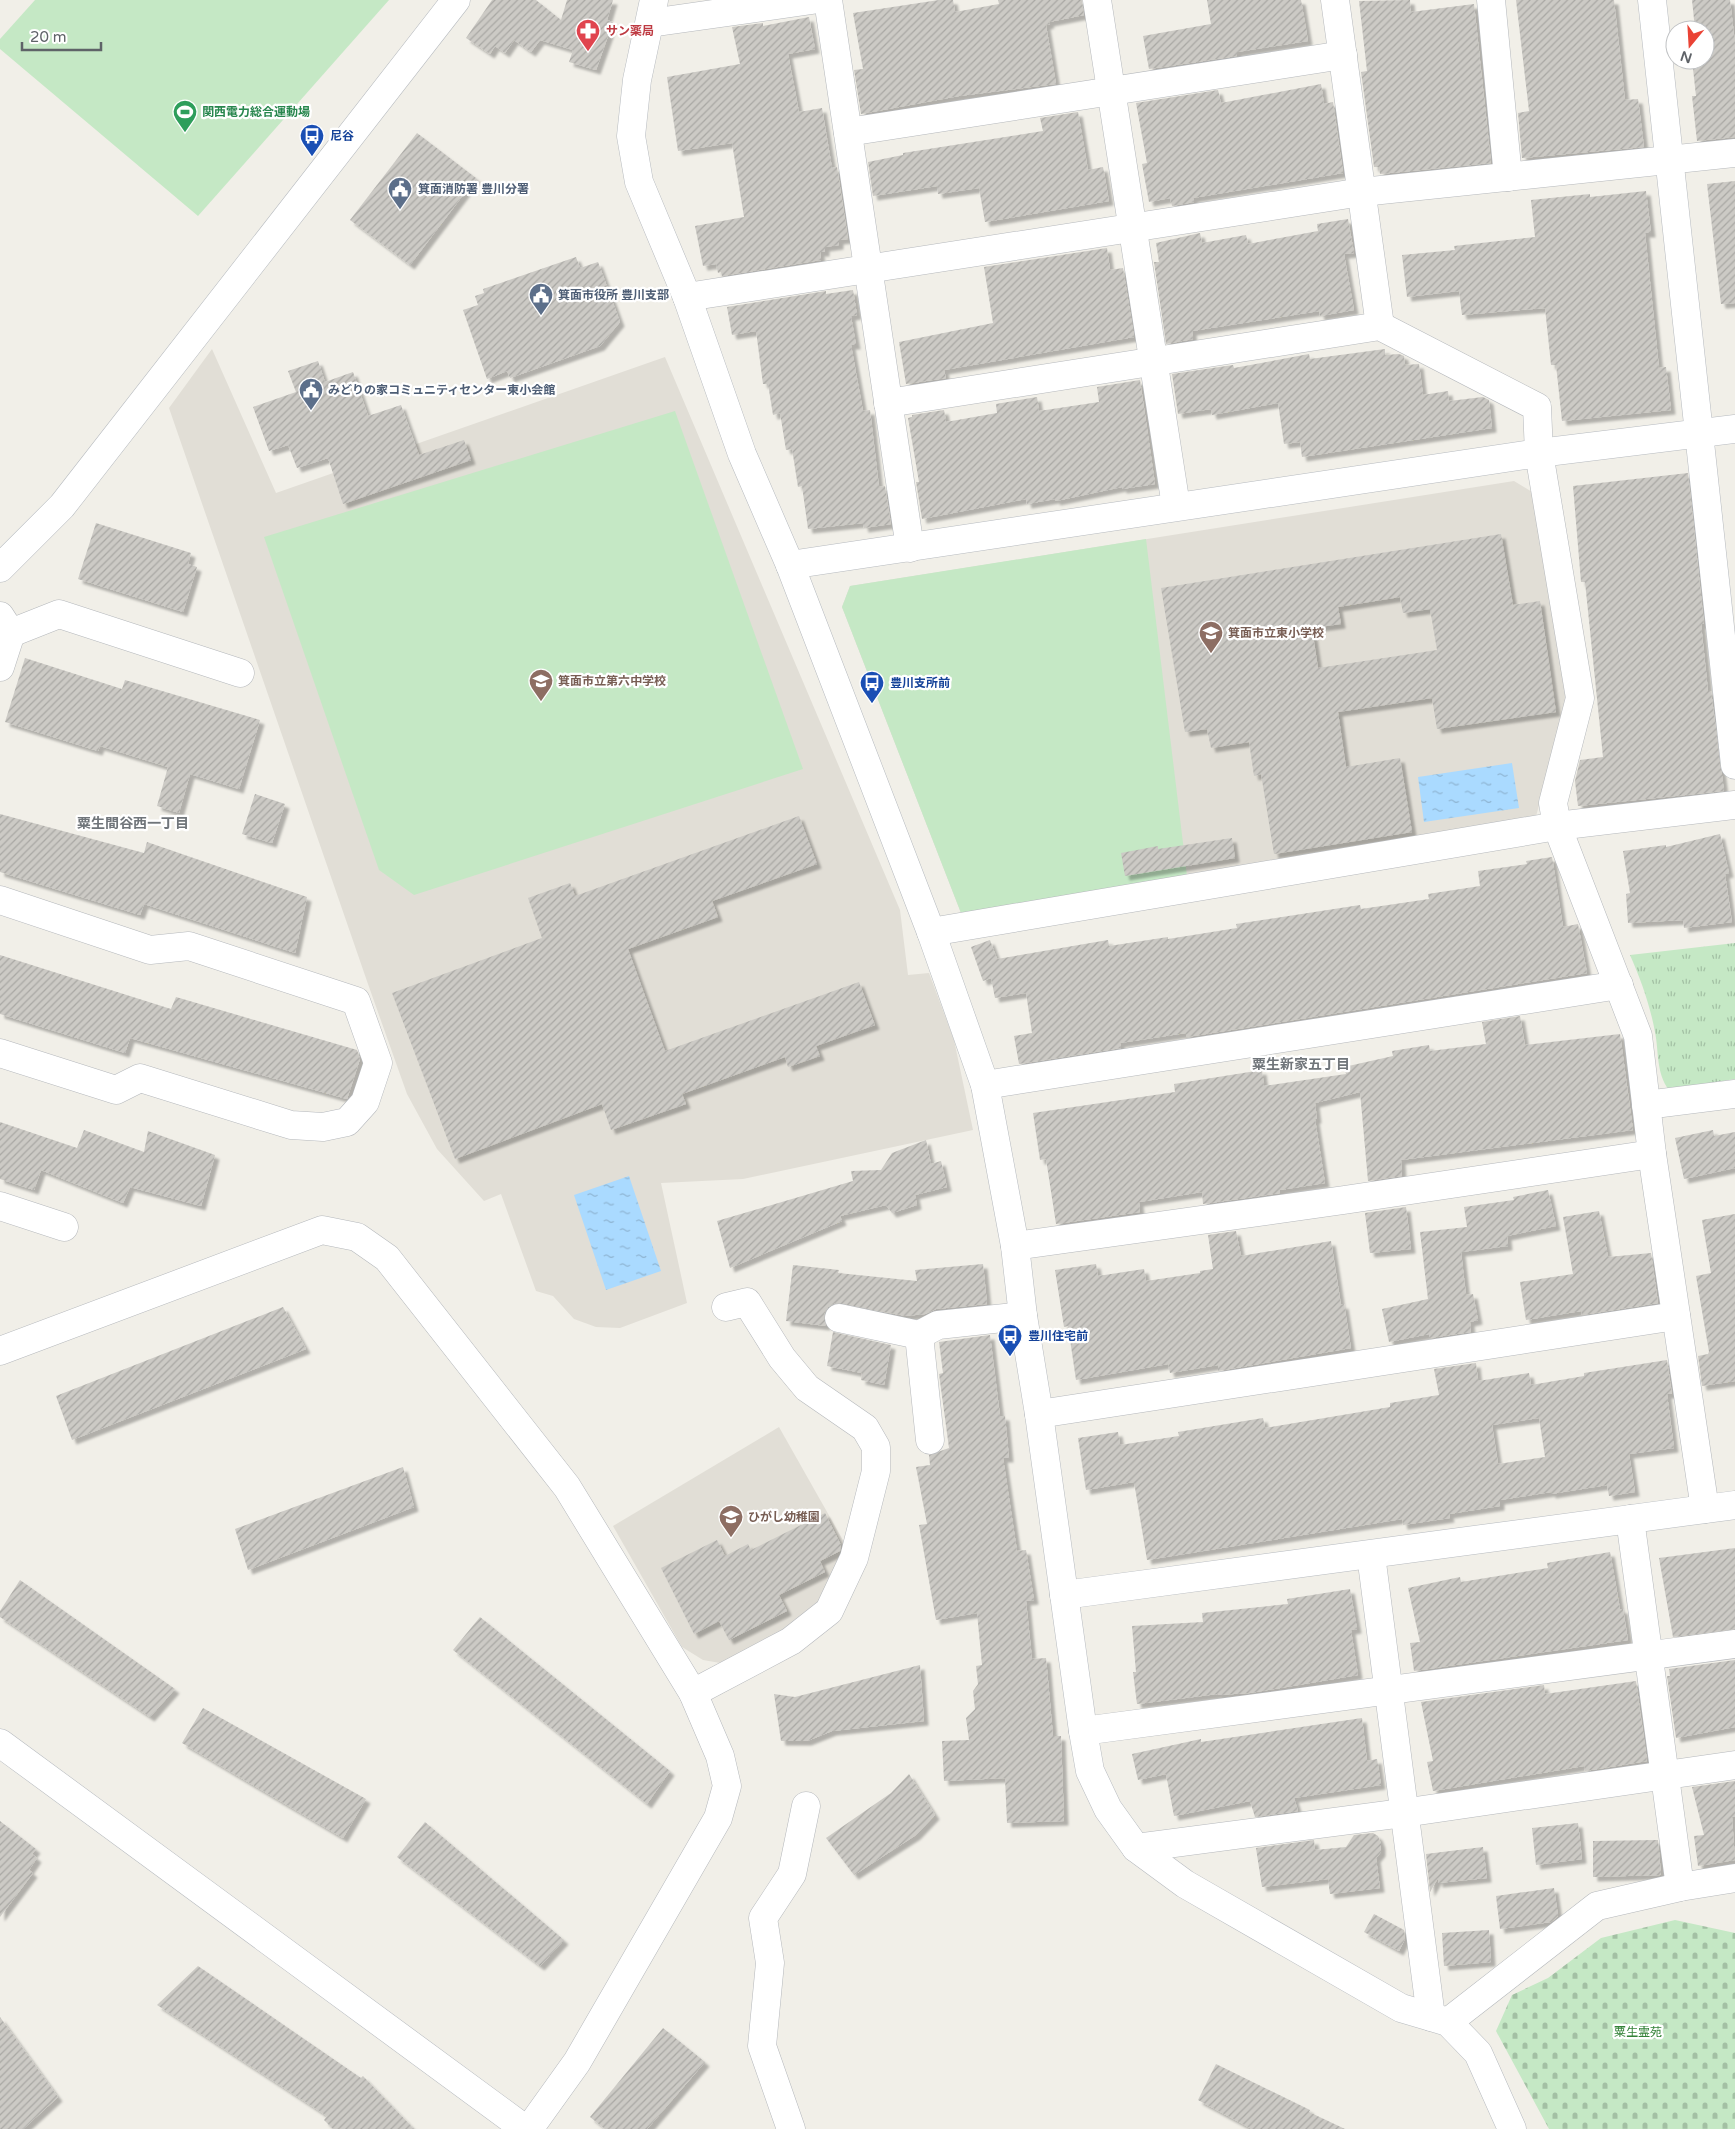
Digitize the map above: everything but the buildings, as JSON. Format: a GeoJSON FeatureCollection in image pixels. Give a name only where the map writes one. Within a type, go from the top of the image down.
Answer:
{"type":"FeatureCollection","features":[{"type":"Feature","properties":{"kind":"street"},"geometry":{"type":"LineString","coordinates":[[0,568],[62,506],[456,0]]}},
{"type":"Feature","properties":{"kind":"street"},"geometry":{"type":"LineString","coordinates":[[812,0],[652,11],[637,80],[631,136],[639,182],[686,297],[742,454],[790,565],[931,932],[985,1086],[1015,1246],[1022,1316],[1039,1414],[1083,1732],[1094,1779],[1108,1809],[1136,1848],[1185,1884],[1401,2008],[1439,2020],[1478,2053],[1512,2129]]}},
{"type":"Feature","properties":{"kind":"street"},"geometry":{"type":"LineString","coordinates":[[828,0],[910,548]]}},
{"type":"Feature","properties":{"kind":"street"},"geometry":{"type":"LineString","coordinates":[[1097,0],[1176,506]]}},
{"type":"Feature","properties":{"kind":"street"},"geometry":{"type":"LineString","coordinates":[[1336,0],[1380,326]]}},
{"type":"Feature","properties":{"kind":"street"},"geometry":{"type":"LineString","coordinates":[[1491,0],[1508,177]]}},
{"type":"Feature","properties":{"kind":"street"},"geometry":{"type":"LineString","coordinates":[[1652,0],[1697,432],[1735,765]]}},
{"type":"Feature","properties":{"kind":"street"},"geometry":{"type":"LineString","coordinates":[[848,132],[1343,55]]}},
{"type":"Feature","properties":{"kind":"street"},"geometry":{"type":"LineString","coordinates":[[686,297],[1362,192],[1735,152]]}},
{"type":"Feature","properties":{"kind":"street"},"geometry":{"type":"LineString","coordinates":[[888,403],[1380,326],[1537,408],[1539,452],[1580,698],[1553,803],[1557,826],[1638,1036],[1652,1154],[1705,1509]]}},
{"type":"Feature","properties":{"kind":"street"},"geometry":{"type":"LineString","coordinates":[[790,565],[1539,452],[1735,429]]}},
{"type":"Feature","properties":{"kind":"street"},"geometry":{"type":"LineString","coordinates":[[0,667],[6,624],[59,614],[240,673]]}},
{"type":"Feature","properties":{"kind":"street"},"geometry":{"type":"LineString","coordinates":[[931,932],[1557,826],[1735,805]]}},
{"type":"Feature","properties":{"kind":"street"},"geometry":{"type":"LineString","coordinates":[[0,900],[150,950],[189,946],[356,1001],[378,1063],[365,1102],[346,1122],[323,1127],[291,1125],[140,1078],[116,1090],[0,1053]]}},
{"type":"Feature","properties":{"kind":"street"},"geometry":{"type":"LineString","coordinates":[[985,1086],[1618,985]]}},
{"type":"Feature","properties":{"kind":"street"},"geometry":{"type":"LineString","coordinates":[[1646,1105],[1735,1094]]}},
{"type":"Feature","properties":{"kind":"street"},"geometry":{"type":"LineString","coordinates":[[1015,1246],[1354,1199],[1652,1154]]}},
{"type":"Feature","properties":{"kind":"street"},"geometry":{"type":"LineString","coordinates":[[0,1206],[64,1227]]}},
{"type":"Feature","properties":{"kind":"street"},"geometry":{"type":"LineString","coordinates":[[0,1351],[322,1230],[357,1236],[387,1258],[567,1487],[693,1692],[720,1756],[727,1786],[718,1818],[577,2062],[529,2129]]}},
{"type":"Feature","properties":{"kind":"street"},"geometry":{"type":"LineString","coordinates":[[693,1692],[791,1641],[829,1611],[854,1558],[876,1471],[876,1447],[865,1428],[807,1388],[782,1358],[747,1302],[726,1307]]}},
{"type":"Feature","properties":{"kind":"street"},"geometry":{"type":"LineString","coordinates":[[839,1318],[919,1335],[938,1325],[1022,1316]]}},
{"type":"Feature","properties":{"kind":"street"},"geometry":{"type":"LineString","coordinates":[[1039,1414],[1676,1316]]}},
{"type":"Feature","properties":{"kind":"street"},"geometry":{"type":"LineString","coordinates":[[919,1335],[930,1440]]}},
{"type":"Feature","properties":{"kind":"street"},"geometry":{"type":"LineString","coordinates":[[1064,1596],[1735,1505]]}},
{"type":"Feature","properties":{"kind":"street"},"geometry":{"type":"LineString","coordinates":[[1630,1519],[1647,1656],[1680,1886]]}},
{"type":"Feature","properties":{"kind":"street"},"geometry":{"type":"LineString","coordinates":[[1371,1554],[1403,1813],[1439,2020]]}},
{"type":"Feature","properties":{"kind":"street"},"geometry":{"type":"LineString","coordinates":[[1083,1732],[1735,1644]]}},
{"type":"Feature","properties":{"kind":"street"},"geometry":{"type":"LineString","coordinates":[[0,1743],[525,2129]]}},
{"type":"Feature","properties":{"kind":"street"},"geometry":{"type":"LineString","coordinates":[[1136,1848],[1403,1813],[1735,1765]]}},
{"type":"Feature","properties":{"kind":"street"},"geometry":{"type":"LineString","coordinates":[[792,2129],[762,2046],[770,1963],[763,1918],[792,1874],[806,1806]]}},
{"type":"Feature","properties":{"kind":"street"},"geometry":{"type":"LineString","coordinates":[[1439,2020],[1598,1906],[1680,1886],[1735,1878]]}},
{"type":"Feature","properties":{"kind":"shaded area","name":"箕面市立第六中学校"},"geometry":{"type":"Polygon","coordinates":[[[212,349],[276,493],[665,357],[900,910],[908,975],[929,973],[954,1040],[973,1130],[743,1179],[661,1183],[687,1303],[620,1328],[596,1327],[574,1319],[553,1296],[536,1291],[501,1194],[484,1201],[437,1149],[407,1094],[169,408],[212,349]]]}},
{"type":"Feature","properties":{"kind":"shaded area","name":"箕面市立東小学校"},"geometry":{"type":"Polygon","coordinates":[[[1514,481],[1537,495],[1568,701],[1535,820],[961,913],[842,607],[850,586],[1514,481]]]}},
{"type":"Feature","properties":{"kind":"shaded area","name":"ひがし幼稚園"},"geometry":{"type":"Polygon","coordinates":[[[779,1427],[848,1549],[819,1606],[787,1634],[726,1664],[703,1660],[682,1647],[613,1526],[779,1427]]]}},
{"type":"Feature","properties":{"kind":"green space","name":"関西電力総合運動場"},"geometry":{"type":"Polygon","coordinates":[[[35,0],[389,0],[198,216],[0,49],[0,39],[35,0]]]}},
{"type":"Feature","properties":{"kind":"green space"},"geometry":{"type":"Polygon","coordinates":[[[675,411],[803,769],[414,895],[379,870],[264,537],[675,411]]]}},
{"type":"Feature","properties":{"kind":"green space"},"geometry":{"type":"Polygon","coordinates":[[[1146,539],[1187,876],[961,913],[842,607],[850,586],[1146,539]]]}},
{"type":"Feature","properties":{"kind":"green space"},"geometry":{"type":"Polygon","coordinates":[[[1735,943],[1735,1079],[1669,1090],[1660,1069],[1655,1032],[1648,1002],[1630,955],[1735,943]]]}},
{"type":"Feature","properties":{"kind":"green space","name":"粟生霊苑"},"geometry":{"type":"Polygon","coordinates":[[[1675,1920],[1735,1933],[1735,2129],[1549,2129],[1496,2031],[1512,1995],[1548,1978],[1601,1938],[1675,1920]]]}},
{"type":"Feature","properties":{"kind":"water"},"geometry":{"type":"Polygon","coordinates":[[[1512,763],[1519,808],[1424,822],[1418,777],[1512,763]]]}},
{"type":"Feature","properties":{"kind":"water"},"geometry":{"type":"Polygon","coordinates":[[[629,1176],[661,1271],[606,1290],[574,1195],[629,1176]]]}},
{"type":"Feature","properties":{"kind":"place","name":"サン薬局"},"geometry":{"type":"Point","coordinates":[588,52]}},
{"type":"Feature","properties":{"kind":"place","name":"関西電力総合運動場"},"geometry":{"type":"Point","coordinates":[185,133]}},
{"type":"Feature","properties":{"kind":"place","name":"尼谷"},"geometry":{"type":"Point","coordinates":[312,157]}},
{"type":"Feature","properties":{"kind":"place","name":"箕面消防署 豊川分署"},"geometry":{"type":"Point","coordinates":[400,210]}},
{"type":"Feature","properties":{"kind":"place","name":"箕面市役所 豊川支部"},"geometry":{"type":"Point","coordinates":[541,316]}},
{"type":"Feature","properties":{"kind":"place","name":"みどりの家コミュニティセンター東小会館"},"geometry":{"type":"Point","coordinates":[311,411]}},
{"type":"Feature","properties":{"kind":"place","name":"箕面市立東小学校"},"geometry":{"type":"Point","coordinates":[1211,654]}},
{"type":"Feature","properties":{"kind":"place","name":"箕面市立第六中学校"},"geometry":{"type":"Point","coordinates":[541,702]}},
{"type":"Feature","properties":{"kind":"place","name":"豊川支所前"},"geometry":{"type":"Point","coordinates":[872,704]}},
{"type":"Feature","properties":{"kind":"place","name":"豊川住宅前"},"geometry":{"type":"Point","coordinates":[1010,1357]}},
{"type":"Feature","properties":{"kind":"place","name":"ひがし幼稚園"},"geometry":{"type":"Point","coordinates":[731,1538]}},
{"type":"Feature","properties":{"kind":"district","name":"粟生間谷西一丁目"},"geometry":{"type":"Point","coordinates":[133,823]}},
{"type":"Feature","properties":{"kind":"district","name":"粟生新家五丁目"},"geometry":{"type":"Point","coordinates":[1301,1064]}}]}
